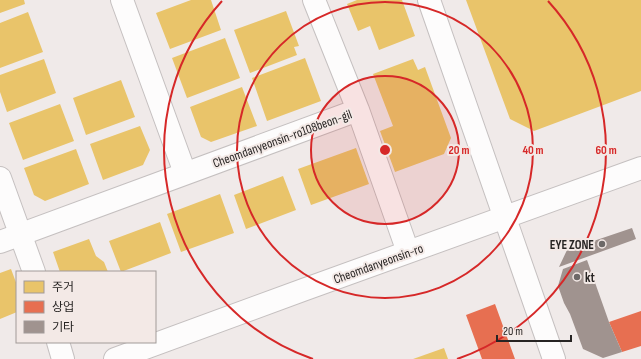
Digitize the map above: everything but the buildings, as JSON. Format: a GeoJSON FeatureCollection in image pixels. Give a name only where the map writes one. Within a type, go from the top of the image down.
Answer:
{"type":"FeatureCollection","features":[{"type":"Feature","properties":{"kind":"street"},"geometry":{"type":"LineString","coordinates":[[122,0],[185,173]]}},
{"type":"Feature","properties":{"kind":"street","name":"Cheomdanyeonsin-ro108beon-gil"},"geometry":{"type":"LineString","coordinates":[[0,242],[358,110],[314,0]]}},
{"type":"Feature","properties":{"kind":"street"},"geometry":{"type":"LineString","coordinates":[[429,0],[554,359]]}},
{"type":"Feature","properties":{"kind":"street"},"geometry":{"type":"LineString","coordinates":[[358,110],[408,252]]}},
{"type":"Feature","properties":{"kind":"street","name":"Cheomdanyeonsin-ro"},"geometry":{"type":"LineString","coordinates":[[114,359],[641,168]]}},
{"type":"Feature","properties":{"kind":"street"},"geometry":{"type":"LineString","coordinates":[[0,178],[34,271]]}},
{"type":"Feature","properties":{"kind":"street"},"geometry":{"type":"LineString","coordinates":[[58,343],[63,359]]}},
{"type":"Feature","properties":{"kind":"place","name":"EYE ZONE"},"geometry":{"type":"Point","coordinates":[602,244]}},
{"type":"Feature","properties":{"kind":"place","name":"kt"},"geometry":{"type":"Point","coordinates":[577,277]}}]}
